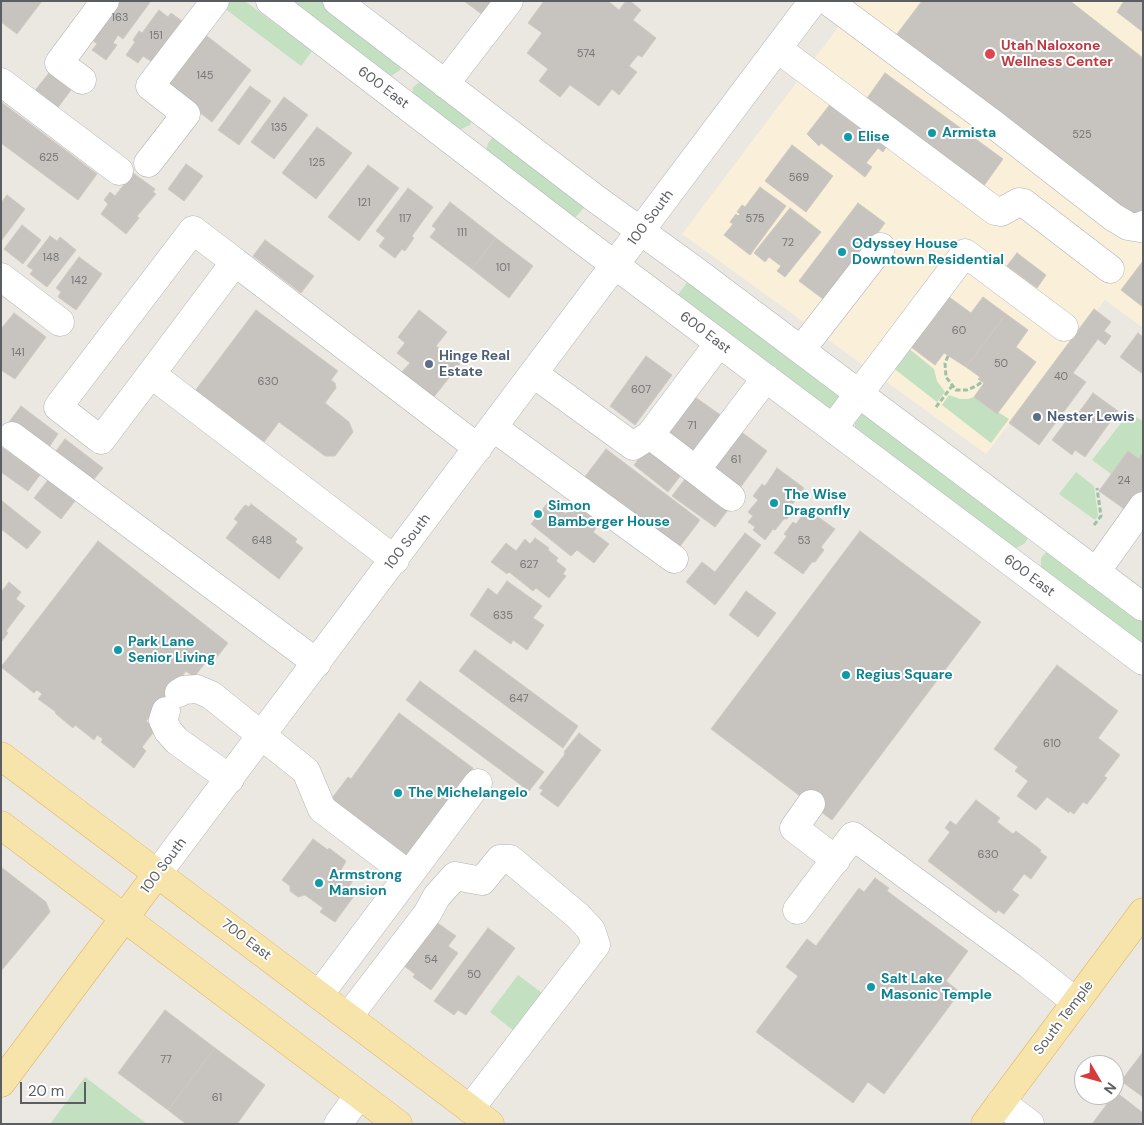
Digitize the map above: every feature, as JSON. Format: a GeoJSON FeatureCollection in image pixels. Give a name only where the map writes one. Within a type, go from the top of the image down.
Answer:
{"type":"FeatureCollection","features":[{"type":"Feature","properties":{"kind":"main road","name":"700 East"},"geometry":{"type":"LineString","coordinates":[[1,756],[480,1116]]}},
{"type":"Feature","properties":{"kind":"main road"},"geometry":{"type":"LineString","coordinates":[[1,825],[126,917],[398,1124]]}},
{"type":"Feature","properties":{"kind":"main road","name":"100 South"},"geometry":{"type":"LineString","coordinates":[[1,1083],[157,874]]}},
{"type":"Feature","properties":{"kind":"main road","name":"South Temple"},"geometry":{"type":"LineString","coordinates":[[985,1124],[1076,1002],[1138,928]]}},
{"type":"Feature","properties":{"kind":"street"},"geometry":{"type":"LineString","coordinates":[[82,80],[59,63],[105,1]]}},
{"type":"Feature","properties":{"kind":"street"},"geometry":{"type":"LineString","coordinates":[[148,163],[186,114],[150,86],[214,1]]}},
{"type":"Feature","properties":{"kind":"street","name":"600 East"},"geometry":{"type":"LineString","coordinates":[[270,1],[615,265],[1143,661]]}},
{"type":"Feature","properties":{"kind":"street"},"geometry":{"type":"LineString","coordinates":[[337,1],[596,198],[1143,607]]}},
{"type":"Feature","properties":{"kind":"street"},"geometry":{"type":"LineString","coordinates":[[445,84],[509,1]]}},
{"type":"Feature","properties":{"kind":"street","name":"100 South"},"geometry":{"type":"LineString","coordinates":[[157,874],[317,664],[813,1]]}},
{"type":"Feature","properties":{"kind":"street"},"geometry":{"type":"LineString","coordinates":[[828,1],[992,123],[1113,217],[1128,226],[1140,228],[1143,225]]}},
{"type":"Feature","properties":{"kind":"street"},"geometry":{"type":"LineString","coordinates":[[778,48],[995,211],[1001,212],[1019,202],[1024,203],[1110,268]]}},
{"type":"Feature","properties":{"kind":"street"},"geometry":{"type":"LineString","coordinates":[[395,97],[420,64]]}},
{"type":"Feature","properties":{"kind":"street"},"geometry":{"type":"LineString","coordinates":[[1,82],[118,171]]}},
{"type":"Feature","properties":{"kind":"street"},"geometry":{"type":"LineString","coordinates":[[467,152],[492,119]]}},
{"type":"Feature","properties":{"kind":"street"},"geometry":{"type":"LineString","coordinates":[[236,262],[101,440],[58,408],[193,230],[236,262],[282,297],[486,438],[674,559]]}},
{"type":"Feature","properties":{"kind":"street"},"geometry":{"type":"LineString","coordinates":[[801,350],[881,247]]}},
{"type":"Feature","properties":{"kind":"street"},"geometry":{"type":"LineString","coordinates":[[833,428],[965,254],[1064,327]]}},
{"type":"Feature","properties":{"kind":"street"},"geometry":{"type":"LineString","coordinates":[[1,277],[60,322]]}},
{"type":"Feature","properties":{"kind":"street"},"geometry":{"type":"LineString","coordinates":[[534,374],[633,446],[650,435],[719,343]]}},
{"type":"Feature","properties":{"kind":"street"},"geometry":{"type":"LineString","coordinates":[[151,374],[395,560]]}},
{"type":"Feature","properties":{"kind":"street"},"geometry":{"type":"LineString","coordinates":[[696,470],[766,378]]}},
{"type":"Feature","properties":{"kind":"street"},"geometry":{"type":"LineString","coordinates":[[650,435],[731,497]]}},
{"type":"Feature","properties":{"kind":"street"},"geometry":{"type":"LineString","coordinates":[[12,436],[317,664]]}},
{"type":"Feature","properties":{"kind":"street"},"geometry":{"type":"LineString","coordinates":[[1096,572],[1143,506]]}},
{"type":"Feature","properties":{"kind":"street"},"geometry":{"type":"LineString","coordinates":[[1021,570],[1047,535]]}},
{"type":"Feature","properties":{"kind":"street"},"geometry":{"type":"LineString","coordinates":[[230,779],[177,741],[168,731],[163,720],[173,702],[184,690],[197,689],[211,695],[306,772],[322,809],[409,875]]}},
{"type":"Feature","properties":{"kind":"street"},"geometry":{"type":"LineString","coordinates":[[319,995],[478,783]]}},
{"type":"Feature","properties":{"kind":"street"},"geometry":{"type":"LineString","coordinates":[[811,804],[794,828],[836,860]]}},
{"type":"Feature","properties":{"kind":"street"},"geometry":{"type":"LineString","coordinates":[[797,910],[853,836],[1028,964],[1076,1002]]}},
{"type":"Feature","properties":{"kind":"street"},"geometry":{"type":"LineString","coordinates":[[348,1017],[427,914],[437,896],[455,876],[482,881],[500,859],[510,859],[578,916],[591,930],[596,945],[480,1116]]}},
{"type":"Feature","properties":{"kind":"street"},"geometry":{"type":"LineString","coordinates":[[338,1124],[360,1094]]}},
{"type":"Feature","properties":{"kind":"street"},"geometry":{"type":"LineString","coordinates":[[1001,1102],[1030,1124]]}},
{"type":"Feature","properties":{"kind":"path"},"geometry":{"type":"LineString","coordinates":[[948,356],[944,363],[946,377],[956,390],[967,390],[982,382]]}},
{"type":"Feature","properties":{"kind":"path"},"geometry":{"type":"LineString","coordinates":[[936,407],[952,386]]}},
{"type":"Feature","properties":{"kind":"path"},"geometry":{"type":"LineString","coordinates":[[1094,525],[1101,516],[1097,488]]}},
{"type":"Feature","properties":{"kind":"shaded area"},"geometry":{"type":"Polygon","coordinates":[[[858,1],[1143,1],[1143,328],[1105,300],[986,454],[682,234],[858,1]]]}},
{"type":"Feature","properties":{"kind":"green space"},"geometry":{"type":"Polygon","coordinates":[[[223,1],[245,1],[312,51],[301,66],[220,5],[223,1]]]}},
{"type":"Feature","properties":{"kind":"green space"},"geometry":{"type":"Polygon","coordinates":[[[287,1],[325,1],[401,66],[400,70],[390,77],[287,1]]]}},
{"type":"Feature","properties":{"kind":"green space"},"geometry":{"type":"Polygon","coordinates":[[[421,81],[472,121],[470,125],[459,130],[412,95],[413,87],[421,81]]]}},
{"type":"Feature","properties":{"kind":"green space"},"geometry":{"type":"Polygon","coordinates":[[[493,137],[589,202],[575,218],[486,151],[488,143],[493,137]]]}},
{"type":"Feature","properties":{"kind":"green space"},"geometry":{"type":"Polygon","coordinates":[[[691,277],[843,394],[832,408],[827,408],[677,296],[691,277]]]}},
{"type":"Feature","properties":{"kind":"green space"},"geometry":{"type":"Polygon","coordinates":[[[907,347],[934,369],[937,381],[945,392],[937,402],[892,367],[907,347]]]}},
{"type":"Feature","properties":{"kind":"green space"},"geometry":{"type":"Polygon","coordinates":[[[949,395],[960,399],[974,397],[997,414],[998,412],[1009,419],[991,443],[942,405],[949,395]]]}},
{"type":"Feature","properties":{"kind":"green space"},"geometry":{"type":"Polygon","coordinates":[[[866,411],[1028,534],[1024,544],[1016,548],[1011,547],[858,433],[855,427],[855,420],[859,413],[866,411]]]}},
{"type":"Feature","properties":{"kind":"green space"},"geometry":{"type":"Polygon","coordinates":[[[1129,413],[1143,421],[1143,457],[1141,456],[1139,459],[1128,451],[1111,474],[1092,460],[1129,413]]]}},
{"type":"Feature","properties":{"kind":"green space"},"geometry":{"type":"Polygon","coordinates":[[[1076,472],[1094,486],[1098,516],[1095,520],[1059,494],[1076,472]]]}},
{"type":"Feature","properties":{"kind":"green space"},"geometry":{"type":"Polygon","coordinates":[[[1047,551],[1143,616],[1143,647],[1041,569],[1041,558],[1047,551]]]}},
{"type":"Feature","properties":{"kind":"green space"},"geometry":{"type":"Polygon","coordinates":[[[518,975],[542,993],[514,1031],[490,1012],[518,975]]]}},
{"type":"Feature","properties":{"kind":"green space"},"geometry":{"type":"Polygon","coordinates":[[[85,1077],[147,1124],[50,1124],[85,1077]]]}},
{"type":"Feature","properties":{"kind":"building"},"geometry":{"type":"Polygon","coordinates":[[[1,1],[42,1],[17,34],[1,22],[1,1]]]}},
{"type":"Feature","properties":{"kind":"building"},"geometry":{"type":"Polygon","coordinates":[[[115,1],[151,1],[123,39],[118,35],[113,43],[117,45],[106,60],[92,50],[97,44],[89,37],[115,1]]]}},
{"type":"Feature","properties":{"kind":"building"},"geometry":{"type":"Polygon","coordinates":[[[464,1],[500,1],[487,18],[464,1]]]}},
{"type":"Feature","properties":{"kind":"building"},"geometry":{"type":"Polygon","coordinates":[[[544,1],[608,1],[619,10],[626,1],[630,1],[641,10],[633,20],[656,38],[642,57],[638,55],[629,66],[637,72],[619,95],[612,89],[599,106],[570,85],[560,97],[539,81],[548,69],[527,53],[542,33],[528,23],[544,1]]]}},
{"type":"Feature","properties":{"kind":"building"},"geometry":{"type":"Polygon","coordinates":[[[922,1],[1070,1],[1143,58],[1143,212],[1135,222],[894,38],[922,1]]]}},
{"type":"Feature","properties":{"kind":"building"},"geometry":{"type":"Polygon","coordinates":[[[1124,1],[1143,1],[1143,32],[1117,12],[1124,1]]]}},
{"type":"Feature","properties":{"kind":"building"},"geometry":{"type":"Polygon","coordinates":[[[159,10],[168,17],[171,13],[186,24],[155,64],[143,56],[138,63],[126,55],[135,42],[133,40],[139,31],[142,33],[159,10]]]}},
{"type":"Feature","properties":{"kind":"building"},"geometry":{"type":"Polygon","coordinates":[[[199,30],[251,70],[212,122],[159,81],[199,30]]]}},
{"type":"Feature","properties":{"kind":"building"},"geometry":{"type":"Polygon","coordinates":[[[49,73],[71,90],[56,110],[33,93],[49,73]]]}},
{"type":"Feature","properties":{"kind":"building","name":"Armista"},"geometry":{"type":"Polygon","coordinates":[[[885,73],[1003,159],[978,194],[860,108],[885,73]]]}},
{"type":"Feature","properties":{"kind":"building"},"geometry":{"type":"Polygon","coordinates":[[[250,86],[271,101],[239,145],[218,130],[250,86]]]}},
{"type":"Feature","properties":{"kind":"building"},"geometry":{"type":"Polygon","coordinates":[[[284,97],[308,115],[274,159],[251,142],[284,97]]]}},
{"type":"Feature","properties":{"kind":"building","name":"Elise"},"geometry":{"type":"Polygon","coordinates":[[[835,98],[889,143],[883,152],[878,148],[866,163],[872,167],[865,177],[821,143],[819,146],[807,134],[835,98]]]}},
{"type":"Feature","properties":{"kind":"building"},"geometry":{"type":"Polygon","coordinates":[[[1,102],[97,174],[78,200],[1,143],[1,102]]]}},
{"type":"Feature","properties":{"kind":"building"},"geometry":{"type":"Polygon","coordinates":[[[317,127],[352,153],[316,199],[282,173],[317,127]]]}},
{"type":"Feature","properties":{"kind":"building"},"geometry":{"type":"Polygon","coordinates":[[[792,145],[833,176],[806,212],[765,181],[792,145]]]}},
{"type":"Feature","properties":{"kind":"building"},"geometry":{"type":"Polygon","coordinates":[[[186,164],[203,176],[184,201],[168,189],[186,164]]]}},
{"type":"Feature","properties":{"kind":"building"},"geometry":{"type":"Polygon","coordinates":[[[368,165],[399,188],[359,241],[328,217],[368,165]]]}},
{"type":"Feature","properties":{"kind":"building"},"geometry":{"type":"Polygon","coordinates":[[[133,173],[155,189],[153,192],[156,194],[137,216],[139,218],[126,234],[101,214],[108,204],[104,200],[110,192],[115,196],[133,173]]]}},
{"type":"Feature","properties":{"kind":"building"},"geometry":{"type":"Polygon","coordinates":[[[760,187],[786,206],[750,255],[724,235],[733,224],[730,222],[736,214],[738,216],[740,214],[737,212],[742,205],[745,207],[760,187]]]}},
{"type":"Feature","properties":{"kind":"building"},"geometry":{"type":"Polygon","coordinates":[[[408,188],[433,207],[412,236],[414,238],[405,251],[402,249],[395,258],[379,246],[385,238],[376,231],[408,188]]]}},
{"type":"Feature","properties":{"kind":"building"},"geometry":{"type":"Polygon","coordinates":[[[7,195],[25,209],[1,241],[1,203],[7,195]]]}},
{"type":"Feature","properties":{"kind":"building"},"geometry":{"type":"Polygon","coordinates":[[[450,202],[496,238],[472,269],[430,237],[436,229],[432,226],[450,202]]]}},
{"type":"Feature","properties":{"kind":"building","name":"Odyssey House Downtown Residential"},"geometry":{"type":"Polygon","coordinates":[[[858,203],[885,223],[827,302],[799,281],[858,203]]]}},
{"type":"Feature","properties":{"kind":"building"},"geometry":{"type":"Polygon","coordinates":[[[790,208],[821,232],[785,277],[777,271],[781,266],[769,257],[765,262],[754,253],[790,208]]]}},
{"type":"Feature","properties":{"kind":"building"},"geometry":{"type":"Polygon","coordinates":[[[22,225],[41,240],[23,264],[4,249],[22,225]]]}},
{"type":"Feature","properties":{"kind":"building"},"geometry":{"type":"Polygon","coordinates":[[[50,236],[57,241],[60,237],[76,250],[47,287],[30,274],[33,270],[27,266],[50,236]]]}},
{"type":"Feature","properties":{"kind":"building"},"geometry":{"type":"Polygon","coordinates":[[[496,238],[533,266],[509,298],[472,269],[496,238]]]}},
{"type":"Feature","properties":{"kind":"building"},"geometry":{"type":"Polygon","coordinates":[[[265,240],[314,276],[301,293],[253,256],[265,240]]]}},
{"type":"Feature","properties":{"kind":"building"},"geometry":{"type":"Polygon","coordinates":[[[1017,253],[1046,275],[1037,288],[1007,266],[1017,253]]]}},
{"type":"Feature","properties":{"kind":"building"},"geometry":{"type":"Polygon","coordinates":[[[79,257],[102,274],[76,310],[58,297],[61,292],[56,288],[79,257]]]}},
{"type":"Feature","properties":{"kind":"building"},"geometry":{"type":"Polygon","coordinates":[[[1143,261],[1143,307],[1121,290],[1143,261]]]}},
{"type":"Feature","properties":{"kind":"building"},"geometry":{"type":"Polygon","coordinates":[[[949,297],[971,313],[983,297],[1006,314],[966,367],[944,353],[935,365],[911,347],[949,297]]]}},
{"type":"Feature","properties":{"kind":"building"},"geometry":{"type":"Polygon","coordinates":[[[1094,309],[1111,322],[1104,331],[1111,336],[1105,345],[1098,339],[1073,373],[1086,382],[1039,445],[1009,423],[1094,309]]]}},
{"type":"Feature","properties":{"kind":"building"},"geometry":{"type":"Polygon","coordinates":[[[256,310],[338,371],[331,380],[335,383],[336,388],[325,403],[349,422],[353,432],[335,456],[325,456],[279,422],[264,442],[195,391],[256,310]]]}},
{"type":"Feature","properties":{"kind":"building"},"geometry":{"type":"Polygon","coordinates":[[[419,310],[447,332],[436,346],[460,364],[433,398],[401,373],[410,363],[397,353],[405,343],[398,337],[419,310]]]}},
{"type":"Feature","properties":{"kind":"building"},"geometry":{"type":"Polygon","coordinates":[[[14,313],[46,337],[15,379],[1,370],[1,329],[14,313]]]}},
{"type":"Feature","properties":{"kind":"building"},"geometry":{"type":"Polygon","coordinates":[[[1006,314],[1028,330],[1016,347],[1036,362],[997,414],[974,397],[984,383],[978,379],[980,377],[966,367],[1006,314]]]}},
{"type":"Feature","properties":{"kind":"building"},"geometry":{"type":"Polygon","coordinates":[[[1138,333],[1143,337],[1143,374],[1120,357],[1138,333]]]}},
{"type":"Feature","properties":{"kind":"building"},"geometry":{"type":"Polygon","coordinates":[[[646,356],[672,375],[635,425],[610,406],[646,356]]]}},
{"type":"Feature","properties":{"kind":"building"},"geometry":{"type":"Polygon","coordinates":[[[1093,393],[1118,411],[1085,457],[1075,450],[1072,455],[1052,440],[1073,412],[1077,415],[1093,393]]]}},
{"type":"Feature","properties":{"kind":"building"},"geometry":{"type":"Polygon","coordinates":[[[692,395],[722,416],[691,457],[661,436],[692,395]]]}},
{"type":"Feature","properties":{"kind":"building"},"geometry":{"type":"Polygon","coordinates":[[[21,406],[58,434],[47,450],[9,422],[21,406]]]}},
{"type":"Feature","properties":{"kind":"building"},"geometry":{"type":"Polygon","coordinates":[[[736,428],[767,451],[737,492],[706,469],[736,428]]]}},
{"type":"Feature","properties":{"kind":"building"},"geometry":{"type":"Polygon","coordinates":[[[65,439],[103,468],[91,483],[53,455],[65,439]]]}},
{"type":"Feature","properties":{"kind":"building"},"geometry":{"type":"Polygon","coordinates":[[[649,445],[684,471],[668,492],[634,465],[649,445]]]}},
{"type":"Feature","properties":{"kind":"building"},"geometry":{"type":"Polygon","coordinates":[[[3,448],[40,475],[28,491],[1,472],[1,450],[3,448]]]}},
{"type":"Feature","properties":{"kind":"building"},"geometry":{"type":"Polygon","coordinates":[[[606,449],[700,520],[678,549],[584,478],[606,449]]]}},
{"type":"Feature","properties":{"kind":"building"},"geometry":{"type":"Polygon","coordinates":[[[1128,451],[1139,459],[1141,455],[1143,457],[1143,489],[1127,511],[1099,491],[1128,451]]]}},
{"type":"Feature","properties":{"kind":"building","name":"The Wise Dragonfly"},"geometry":{"type":"Polygon","coordinates":[[[777,468],[804,488],[791,506],[793,512],[775,530],[773,529],[765,540],[753,530],[755,527],[748,522],[753,516],[748,512],[758,500],[753,496],[762,484],[765,486],[777,468]]]}},
{"type":"Feature","properties":{"kind":"building"},"geometry":{"type":"Polygon","coordinates":[[[688,475],[731,506],[715,527],[672,496],[688,475]]]}},
{"type":"Feature","properties":{"kind":"building"},"geometry":{"type":"Polygon","coordinates":[[[48,480],[75,501],[61,519],[34,498],[48,480]]]}},
{"type":"Feature","properties":{"kind":"building"},"geometry":{"type":"Polygon","coordinates":[[[2,501],[41,532],[27,549],[1,529],[2,501]]]}},
{"type":"Feature","properties":{"kind":"building"},"geometry":{"type":"Polygon","coordinates":[[[549,501],[566,514],[574,504],[600,523],[593,532],[609,544],[594,563],[577,550],[571,556],[531,524],[549,501]]]}},
{"type":"Feature","properties":{"kind":"building"},"geometry":{"type":"Polygon","coordinates":[[[251,504],[297,539],[295,542],[303,548],[279,579],[226,538],[238,522],[234,519],[245,505],[249,507],[251,504]]]}},
{"type":"Feature","properties":{"kind":"building"},"geometry":{"type":"Polygon","coordinates":[[[807,509],[835,529],[821,547],[824,550],[803,574],[774,553],[787,536],[784,534],[793,522],[796,524],[807,509]]]}},
{"type":"Feature","properties":{"kind":"building","name":"Regius Square"},"geometry":{"type":"Polygon","coordinates":[[[860,531],[981,622],[832,820],[711,729],[860,531]]]}},
{"type":"Feature","properties":{"kind":"building"},"geometry":{"type":"Polygon","coordinates":[[[745,533],[761,545],[715,605],[686,582],[702,562],[715,572],[745,533]]]}},
{"type":"Feature","properties":{"kind":"building"},"geometry":{"type":"Polygon","coordinates":[[[535,538],[549,548],[548,550],[558,558],[556,561],[566,569],[563,574],[566,576],[549,598],[536,588],[533,591],[509,572],[507,574],[491,562],[506,543],[516,551],[525,539],[530,544],[535,538]]]}},
{"type":"Feature","properties":{"kind":"building","name":"Park Lane Senior Living"},"geometry":{"type":"Polygon","coordinates":[[[98,541],[228,643],[213,662],[209,658],[194,677],[186,671],[173,688],[186,698],[173,715],[159,706],[146,721],[156,729],[142,747],[146,751],[134,768],[101,742],[103,739],[97,735],[94,740],[75,725],[73,728],[38,699],[42,694],[37,690],[34,693],[1,667],[98,541]]]}},
{"type":"Feature","properties":{"kind":"building"},"geometry":{"type":"Polygon","coordinates":[[[507,581],[542,606],[533,618],[544,625],[527,650],[513,640],[511,644],[470,615],[488,588],[497,595],[507,581]]]}},
{"type":"Feature","properties":{"kind":"building"},"geometry":{"type":"Polygon","coordinates":[[[9,582],[21,592],[16,599],[25,606],[6,631],[8,633],[1,642],[1,592],[9,582]]]}},
{"type":"Feature","properties":{"kind":"building"},"geometry":{"type":"Polygon","coordinates":[[[746,591],[776,613],[758,637],[729,615],[746,591]]]}},
{"type":"Feature","properties":{"kind":"building"},"geometry":{"type":"Polygon","coordinates":[[[475,650],[578,726],[563,748],[459,671],[475,650]]]}},
{"type":"Feature","properties":{"kind":"building"},"geometry":{"type":"Polygon","coordinates":[[[1057,665],[1118,711],[1098,738],[1120,755],[1104,776],[1107,778],[1087,804],[1083,802],[1074,814],[1070,811],[1069,813],[1047,797],[1036,810],[1017,796],[1028,781],[1015,771],[1018,767],[994,749],[1057,665]]]}},
{"type":"Feature","properties":{"kind":"building"},"geometry":{"type":"Polygon","coordinates":[[[420,681],[544,772],[529,791],[406,700],[420,681]]]}},
{"type":"Feature","properties":{"kind":"building","name":"The Michelangelo"},"geometry":{"type":"Polygon","coordinates":[[[399,713],[473,768],[406,860],[329,802],[348,777],[351,779],[399,713]]]}},
{"type":"Feature","properties":{"kind":"building"},"geometry":{"type":"Polygon","coordinates":[[[579,733],[601,750],[558,807],[540,794],[543,790],[539,788],[579,733]]]}},
{"type":"Feature","properties":{"kind":"building"},"geometry":{"type":"Polygon","coordinates":[[[976,800],[1000,818],[997,822],[1013,834],[1016,831],[1041,850],[1040,852],[1047,857],[1031,879],[1024,874],[1012,890],[1019,895],[1004,914],[998,910],[996,913],[928,861],[950,832],[945,828],[950,821],[956,825],[976,800]]]}},
{"type":"Feature","properties":{"kind":"building","name":"Armstrong Mansion"},"geometry":{"type":"Polygon","coordinates":[[[313,839],[346,861],[341,870],[354,879],[346,891],[354,896],[335,922],[320,912],[323,908],[305,895],[298,897],[290,891],[290,886],[282,880],[313,839]]]}},
{"type":"Feature","properties":{"kind":"building"},"geometry":{"type":"Polygon","coordinates":[[[1,867],[46,902],[50,912],[1,971],[1,867]]]}},
{"type":"Feature","properties":{"kind":"building","name":"Salt Lake Masonic Temple"},"geometry":{"type":"Polygon","coordinates":[[[875,878],[889,888],[887,891],[968,951],[946,981],[960,992],[884,1094],[868,1082],[853,1103],[756,1032],[798,976],[786,967],[807,939],[816,946],[859,888],[864,892],[875,878]]]}},
{"type":"Feature","properties":{"kind":"building"},"geometry":{"type":"Polygon","coordinates":[[[436,922],[456,936],[448,946],[458,953],[431,990],[413,977],[415,974],[404,966],[436,922]]]}},
{"type":"Feature","properties":{"kind":"building"},"geometry":{"type":"Polygon","coordinates":[[[488,928],[515,948],[466,1015],[458,1010],[454,1015],[434,1001],[488,928]]]}},
{"type":"Feature","properties":{"kind":"building"},"geometry":{"type":"Polygon","coordinates":[[[165,1010],[215,1048],[168,1110],[118,1073],[165,1010]]]}},
{"type":"Feature","properties":{"kind":"building"},"geometry":{"type":"Polygon","coordinates":[[[215,1048],[265,1085],[237,1124],[186,1124],[168,1110],[215,1048]]]}},
{"type":"Feature","properties":{"kind":"building"},"geometry":{"type":"Polygon","coordinates":[[[1143,1052],[1143,1097],[1124,1083],[1124,1077],[1143,1052]]]}},
{"type":"Feature","properties":{"kind":"building"},"geometry":{"type":"Polygon","coordinates":[[[1124,1098],[1143,1113],[1143,1124],[1092,1124],[1106,1105],[1124,1105],[1124,1098]]]}},
{"type":"Feature","properties":{"kind":"place","name":"Utah Naloxone Wellness Center"},"geometry":{"type":"Point","coordinates":[990,54]}},
{"type":"Feature","properties":{"kind":"place","name":"Armista"},"geometry":{"type":"Point","coordinates":[932,133]}},
{"type":"Feature","properties":{"kind":"place","name":"Elise"},"geometry":{"type":"Point","coordinates":[848,137]}},
{"type":"Feature","properties":{"kind":"place","name":"Odyssey House Downtown Residential"},"geometry":{"type":"Point","coordinates":[842,252]}},
{"type":"Feature","properties":{"kind":"place","name":"Hinge Real Estate"},"geometry":{"type":"Point","coordinates":[429,364]}},
{"type":"Feature","properties":{"kind":"place","name":"Nester Lewis"},"geometry":{"type":"Point","coordinates":[1037,417]}},
{"type":"Feature","properties":{"kind":"place","name":"The Wise Dragonfly"},"geometry":{"type":"Point","coordinates":[774,503]}},
{"type":"Feature","properties":{"kind":"place","name":"Simon Bamberger House"},"geometry":{"type":"Point","coordinates":[538,514]}},
{"type":"Feature","properties":{"kind":"place","name":"Park Lane Senior Living"},"geometry":{"type":"Point","coordinates":[118,650]}},
{"type":"Feature","properties":{"kind":"place","name":"Regius Square"},"geometry":{"type":"Point","coordinates":[846,675]}},
{"type":"Feature","properties":{"kind":"place","name":"The Michelangelo"},"geometry":{"type":"Point","coordinates":[398,793]}},
{"type":"Feature","properties":{"kind":"place","name":"Armstrong Mansion"},"geometry":{"type":"Point","coordinates":[319,883]}},
{"type":"Feature","properties":{"kind":"place","name":"Salt Lake Masonic Temple"},"geometry":{"type":"Point","coordinates":[871,987]}}]}
